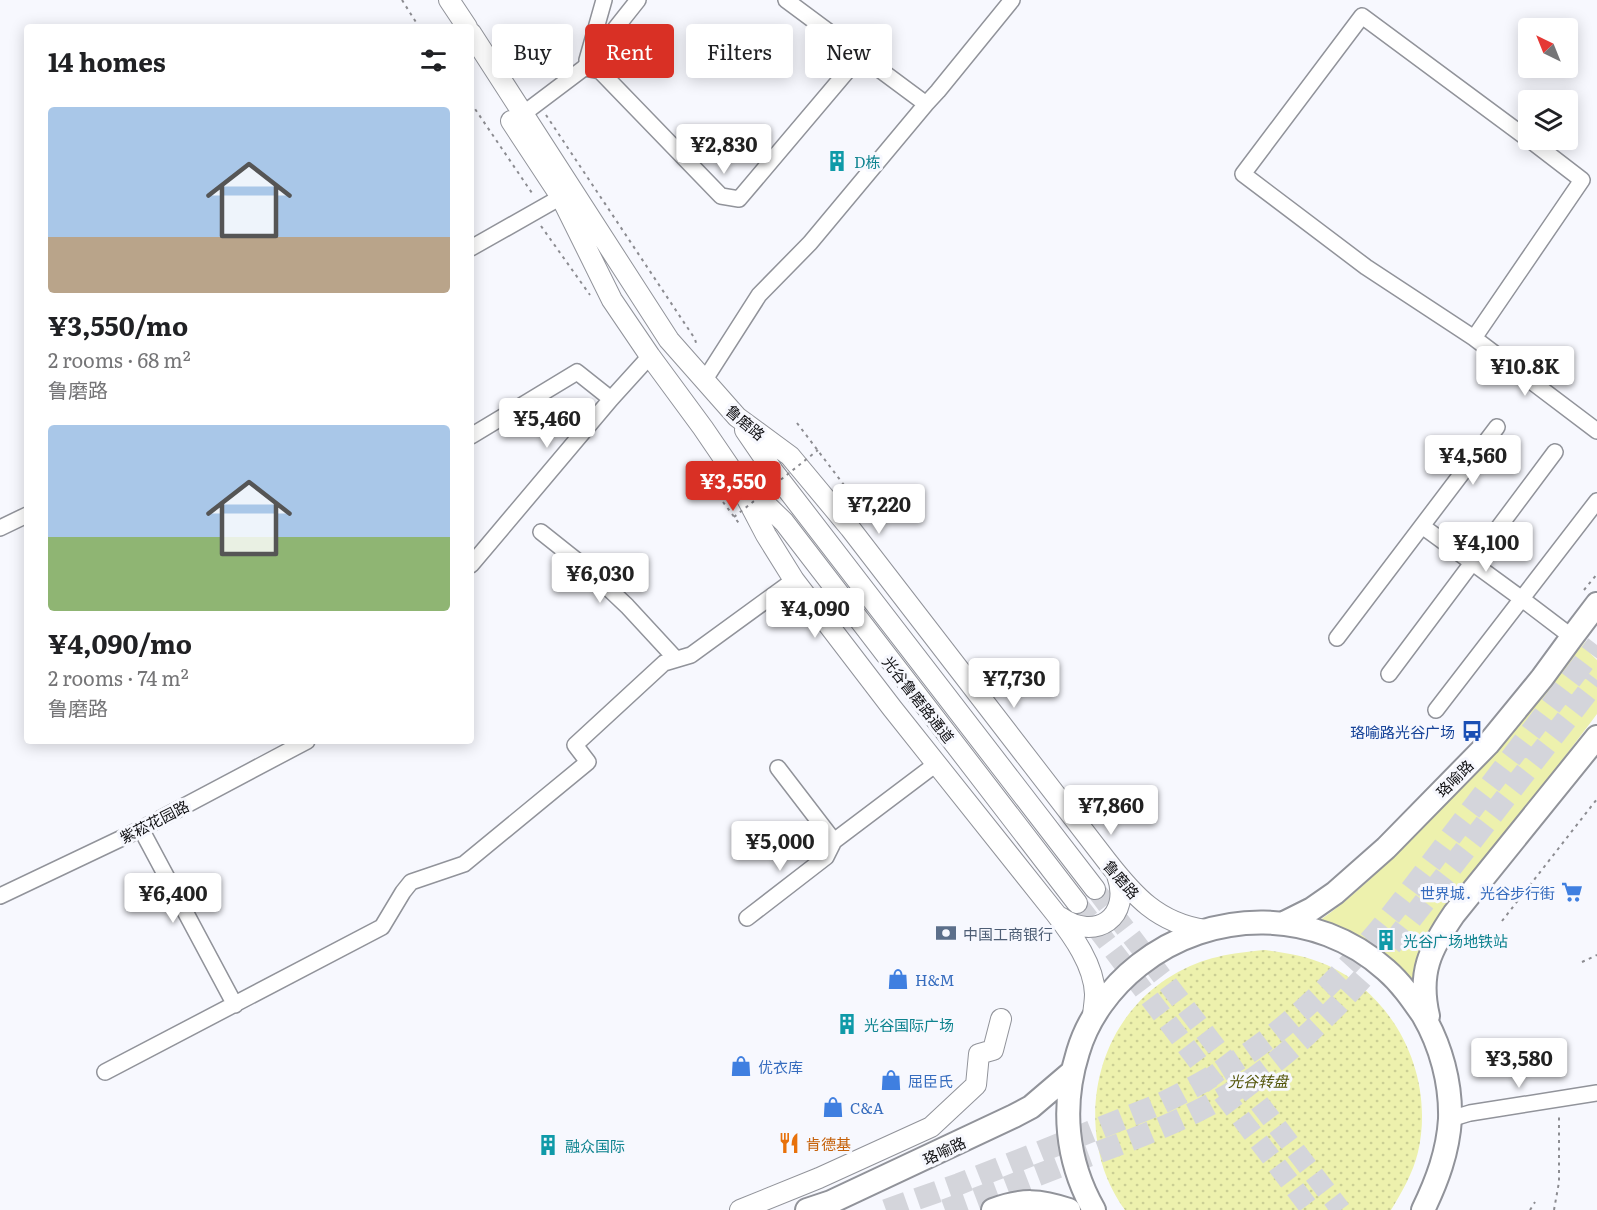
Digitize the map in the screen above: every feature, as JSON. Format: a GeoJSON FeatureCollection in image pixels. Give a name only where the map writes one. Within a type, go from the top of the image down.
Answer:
{"type":"FeatureCollection","features":[{"type":"Feature","properties":{"kind":"highway","name":"珞喻路"},"geometry":{"type":"LineString","coordinates":[[1284,923],[1312,909],[1335,893],[1386,848],[1488,744],[1542,678],[1597,604]]}},
{"type":"Feature","properties":{"kind":"highway"},"geometry":{"type":"LineString","coordinates":[[1423,1210],[1436,1183],[1446,1152],[1450,1119],[1448,1088],[1442,1058],[1425,1005],[1423,984],[1428,959],[1440,934],[1462,905],[1597,737]]}},
{"type":"Feature","properties":{"kind":"highway"},"geometry":{"type":"LineString","coordinates":[[1094,1210],[1074,1165],[1068,1134],[1067,1103],[1080,1044],[1109,994],[1152,955],[1177,940],[1230,924],[1257,922],[1284,923],[1321,932],[1355,947],[1386,969],[1411,997],[1431,1029]]}},
{"type":"Feature","properties":{"kind":"highway","name":"珞喻路"},"geometry":{"type":"LineString","coordinates":[[807,1210],[831,1202],[1014,1116],[1030,1107],[1072,1072]]}},
{"type":"Feature","properties":{"kind":"highway"},"geometry":{"type":"LineString","coordinates":[[993,1210],[1022,1201],[1038,1202],[1069,1210]]}},
{"type":"Feature","properties":{"kind":"highway"},"geometry":{"type":"LineString","coordinates":[[831,1202],[848,1204],[857,1210]]}},
{"type":"Feature","properties":{"kind":"main road"},"geometry":{"type":"LineString","coordinates":[[434,0],[449,24]]}},
{"type":"Feature","properties":{"kind":"main road"},"geometry":{"type":"LineString","coordinates":[[449,0],[465,24]]}},
{"type":"Feature","properties":{"kind":"main road","name":"鲁磨路"},"geometry":{"type":"LineString","coordinates":[[474,37],[530,108],[669,340],[737,417],[790,456],[850,528],[1132,892],[1158,914],[1190,928],[1204,930]]}},
{"type":"Feature","properties":{"kind":"main road"},"geometry":{"type":"LineString","coordinates":[[474,63],[561,197],[612,300],[733,472],[766,535],[794,580],[1074,940],[1090,972],[1095,994],[1093,1018]]}},
{"type":"Feature","properties":{"kind":"main road","name":"光谷鲁磨路通道"},"geometry":{"type":"LineString","coordinates":[[737,417],[773,471],[1095,889]]}},
{"type":"Feature","properties":{"kind":"main road","name":"光谷鲁磨路通道"},"geometry":{"type":"LineString","coordinates":[[733,472],[784,522],[1077,903]]}},
{"type":"Feature","properties":{"kind":"main road"},"geometry":{"type":"LineString","coordinates":[[1056,914],[1081,927],[1098,926],[1106,922],[1113,917],[1121,902],[1122,893],[1117,875]]}},
{"type":"Feature","properties":{"kind":"main road"},"geometry":{"type":"LineString","coordinates":[[740,1210],[819,1178],[931,1126],[976,1085],[979,1054],[993,1050],[1001,1019]]}},
{"type":"Feature","properties":{"kind":"street"},"geometry":{"type":"LineString","coordinates":[[584,68],[604,0]]}},
{"type":"Feature","properties":{"kind":"street"},"geometry":{"type":"LineString","coordinates":[[530,108],[584,68],[638,0]]}},
{"type":"Feature","properties":{"kind":"street"},"geometry":{"type":"LineString","coordinates":[[786,0],[818,24]]}},
{"type":"Feature","properties":{"kind":"street"},"geometry":{"type":"LineString","coordinates":[[705,381],[759,295],[810,243],[938,92],[1012,0]]}},
{"type":"Feature","properties":{"kind":"street"},"geometry":{"type":"LineString","coordinates":[[1518,131],[1362,16],[1242,174],[1366,267],[1474,338],[1597,430]]}},
{"type":"Feature","properties":{"kind":"street"},"geometry":{"type":"LineString","coordinates":[[584,68],[600,71],[721,196],[739,199],[841,78]]}},
{"type":"Feature","properties":{"kind":"street"},"geometry":{"type":"LineString","coordinates":[[890,78],[926,104]]}},
{"type":"Feature","properties":{"kind":"street"},"geometry":{"type":"LineString","coordinates":[[1474,338],[1582,180],[1543,150]]}},
{"type":"Feature","properties":{"kind":"street"},"geometry":{"type":"LineString","coordinates":[[474,247],[561,197]]}},
{"type":"Feature","properties":{"kind":"street"},"geometry":{"type":"LineString","coordinates":[[474,561],[650,356]]}},
{"type":"Feature","properties":{"kind":"street"},"geometry":{"type":"LineString","coordinates":[[474,434],[578,372],[611,399]]}},
{"type":"Feature","properties":{"kind":"street"},"geometry":{"type":"LineString","coordinates":[[1337,638],[1497,427]]}},
{"type":"Feature","properties":{"kind":"street"},"geometry":{"type":"LineString","coordinates":[[1389,674],[1555,452]]}},
{"type":"Feature","properties":{"kind":"street"},"geometry":{"type":"LineString","coordinates":[[1437,710],[1597,501]]}},
{"type":"Feature","properties":{"kind":"street"},"geometry":{"type":"LineString","coordinates":[[0,528],[24,516]]}},
{"type":"Feature","properties":{"kind":"street"},"geometry":{"type":"LineString","coordinates":[[1422,526],[1572,636]]}},
{"type":"Feature","properties":{"kind":"street"},"geometry":{"type":"LineString","coordinates":[[541,532],[590,571],[627,606],[676,659]]}},
{"type":"Feature","properties":{"kind":"street"},"geometry":{"type":"LineString","coordinates":[[105,1072],[382,927],[411,882],[464,864],[588,762],[575,745],[664,663],[691,655],[794,580]]}},
{"type":"Feature","properties":{"kind":"street","name":"紫菘花园路"},"geometry":{"type":"LineString","coordinates":[[0,896],[141,829],[301,744]]}},
{"type":"Feature","properties":{"kind":"street"},"geometry":{"type":"LineString","coordinates":[[747,918],[826,857],[834,841],[936,764]]}},
{"type":"Feature","properties":{"kind":"street"},"geometry":{"type":"LineString","coordinates":[[778,768],[834,841]]}},
{"type":"Feature","properties":{"kind":"street"},"geometry":{"type":"LineString","coordinates":[[141,829],[235,1005]]}},
{"type":"Feature","properties":{"kind":"street"},"geometry":{"type":"LineString","coordinates":[[1450,1119],[1470,1113],[1597,1093]]}},
{"type":"Feature","properties":{"kind":"path"},"geometry":{"type":"LineString","coordinates":[[402,0],[416,24]]}},
{"type":"Feature","properties":{"kind":"path"},"geometry":{"type":"LineString","coordinates":[[474,108],[534,195],[533,214],[594,301]]}},
{"type":"Feature","properties":{"kind":"path"},"geometry":{"type":"LineString","coordinates":[[530,108],[695,339],[697,349]]}},
{"type":"Feature","properties":{"kind":"path"},"geometry":{"type":"LineString","coordinates":[[797,423],[850,493]]}},
{"type":"Feature","properties":{"kind":"path"},"geometry":{"type":"LineString","coordinates":[[696,466],[734,517],[818,450]]}},
{"type":"Feature","properties":{"kind":"path"},"geometry":{"type":"LineString","coordinates":[[1502,921],[1597,799]]}},
{"type":"Feature","properties":{"kind":"path"},"geometry":{"type":"LineString","coordinates":[[1582,962],[1597,955]]}},
{"type":"Feature","properties":{"kind":"path"},"geometry":{"type":"LineString","coordinates":[[1554,1210],[1559,1182],[1558,1100]]}},
{"type":"Feature","properties":{"kind":"path"},"geometry":{"type":"LineString","coordinates":[[1535,1202],[1531,1209],[1535,1210]]}},
{"type":"Feature","properties":{"kind":"green space"},"geometry":{"type":"Polygon","coordinates":[[[1586,641],[1591,654],[1597,660],[1597,714],[1419,950],[1414,968],[1414,991],[1316,923],[1356,891],[1417,832],[1482,762],[1586,641]]]}},
{"type":"Feature","properties":{"kind":"green space","name":"光谷转盘"},"geometry":{"type":"Polygon","coordinates":[[[1265,950],[1312,959],[1352,979],[1373,997],[1391,1019],[1405,1043],[1415,1069],[1421,1096],[1422,1124],[1416,1160],[1403,1189],[1391,1210],[1125,1210],[1104,1170],[1097,1142],[1095,1114],[1104,1060],[1115,1035],[1131,1012],[1150,992],[1173,975],[1195,964],[1218,957],[1265,950]]]}},
{"type":"Feature","properties":{"kind":"tunnel"},"geometry":{"type":"LineString","coordinates":[[886,1210],[959,1184],[1160,1104],[1220,1072],[1276,1033],[1331,983],[1389,918],[1597,645]]}},
{"type":"Feature","properties":{"kind":"tunnel"},"geometry":{"type":"LineString","coordinates":[[945,1210],[1118,1145],[1190,1115],[1236,1090],[1277,1061],[1329,1014],[1391,945],[1597,680]]}},
{"type":"Feature","properties":{"kind":"tunnel"},"geometry":{"type":"LineString","coordinates":[[1095,889],[1341,1210]]}},
{"type":"Feature","properties":{"kind":"tunnel"},"geometry":{"type":"LineString","coordinates":[[1077,903],[1311,1210]]}},
{"type":"Feature","properties":{"kind":"place","name":"D栋"},"geometry":{"type":"Point","coordinates":[837,161]}},
{"type":"Feature","properties":{"kind":"place","name":"珞喻路光谷广场"},"geometry":{"type":"Point","coordinates":[1472,731]}},
{"type":"Feature","properties":{"kind":"place","name":"世界城．光谷步行街"},"geometry":{"type":"Point","coordinates":[1572,892]}},
{"type":"Feature","properties":{"kind":"place","name":"中国工商银行"},"geometry":{"type":"Point","coordinates":[946,933]}},
{"type":"Feature","properties":{"kind":"place","name":"光谷广场地铁站"},"geometry":{"type":"Point","coordinates":[1386,940]}},
{"type":"Feature","properties":{"kind":"place","name":"H&M"},"geometry":{"type":"Point","coordinates":[898,979]}},
{"type":"Feature","properties":{"kind":"place","name":"光谷国际广场"},"geometry":{"type":"Point","coordinates":[847,1024]}},
{"type":"Feature","properties":{"kind":"place","name":"优衣库"},"geometry":{"type":"Point","coordinates":[741,1066]}},
{"type":"Feature","properties":{"kind":"place","name":"屈臣氏"},"geometry":{"type":"Point","coordinates":[891,1080]}},
{"type":"Feature","properties":{"kind":"place","name":"C&A"},"geometry":{"type":"Point","coordinates":[833,1107]}},
{"type":"Feature","properties":{"kind":"place","name":"肯德基"},"geometry":{"type":"Point","coordinates":[789,1143]}},
{"type":"Feature","properties":{"kind":"place","name":"融众国际"},"geometry":{"type":"Point","coordinates":[548,1145]}}]}
